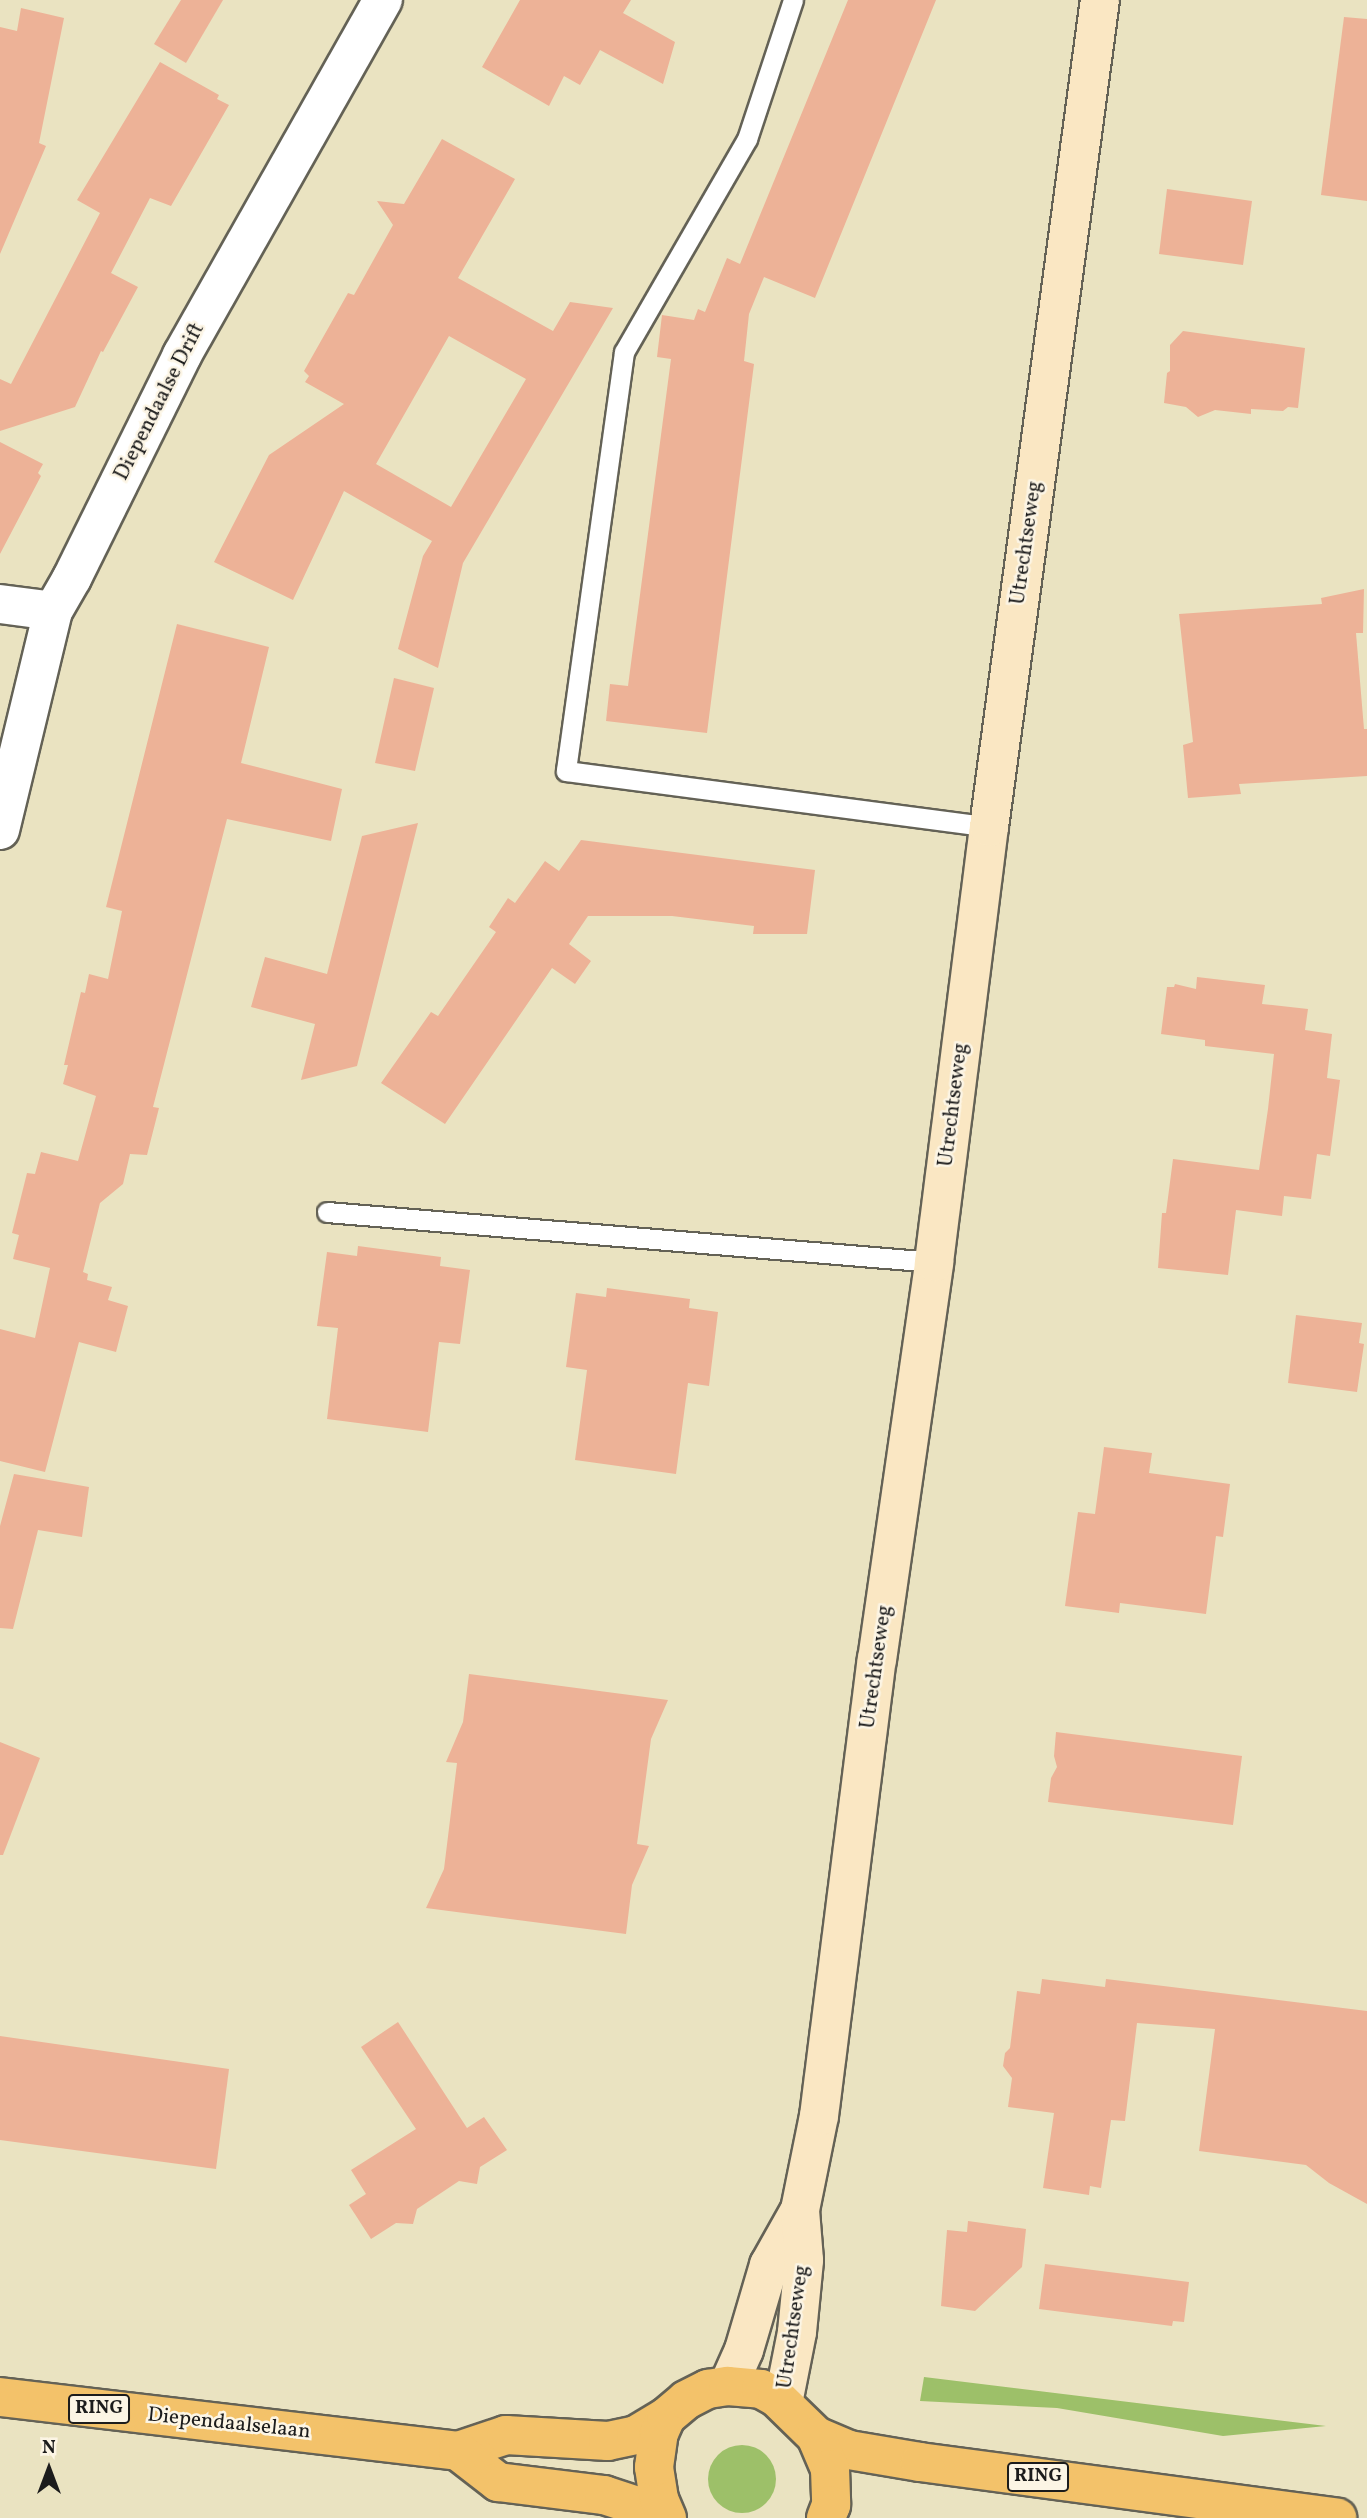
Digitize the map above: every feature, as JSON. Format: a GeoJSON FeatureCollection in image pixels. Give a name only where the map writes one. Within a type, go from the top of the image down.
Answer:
{"type":"FeatureCollection","features":[{"type":"Feature","properties":{"kind":"main road","name":"Utrechtseweg"},"geometry":{"type":"LineString","coordinates":[[783,2403],[797,2332],[804,2260],[800,2210],[819,2116],[877,1660],[934,1262],[989,827],[1100,0]]}},
{"type":"Feature","properties":{"kind":"main road","name":"Utrechtseweg"},"geometry":{"type":"LineString","coordinates":[[728,2386],[744,2350],[769,2265],[800,2210]]}},
{"type":"Feature","properties":{"kind":"main road","name":"RING"},"geometry":{"type":"LineString","coordinates":[[666,2417],[686,2400],[708,2389],[728,2386],[761,2389],[783,2403],[816,2436],[849,2450],[920,2462],[1338,2518]]}},
{"type":"Feature","properties":{"kind":"main road","name":"Diependaalselaan"},"geometry":{"type":"LineString","coordinates":[[0,2397],[458,2451],[506,2435],[608,2441],[636,2435],[666,2417]]}},
{"type":"Feature","properties":{"kind":"main road"},"geometry":{"type":"LineString","coordinates":[[666,2417],[657,2441],[654,2467],[666,2517]]}},
{"type":"Feature","properties":{"kind":"main road","name":"RING"},"geometry":{"type":"LineString","coordinates":[[816,2436],[830,2469],[831,2505],[826,2518]]}},
{"type":"Feature","properties":{"kind":"main road"},"geometry":{"type":"LineString","coordinates":[[458,2451],[498,2482],[604,2496],[666,2517]]}},
{"type":"Feature","properties":{"kind":"street","name":"Diependaalse Drift"},"geometry":{"type":"LineString","coordinates":[[0,830],[53,611],[183,355],[383,0]]}},
{"type":"Feature","properties":{"kind":"street"},"geometry":{"type":"LineString","coordinates":[[0,604],[53,611]]}},
{"type":"Feature","properties":{"kind":"lane"},"geometry":{"type":"LineString","coordinates":[[793,0],[747,139],[624,352],[566,771],[989,827]]}},
{"type":"Feature","properties":{"kind":"lane"},"geometry":{"type":"LineString","coordinates":[[327,1212],[934,1262]]}},
{"type":"Feature","properties":{"kind":"green space"},"geometry":{"type":"Polygon","coordinates":[[[924,2377],[1326,2426],[1223,2436],[1057,2408],[920,2401],[924,2377]]]}},
{"type":"Feature","properties":{"kind":"green space"},"geometry":{"type":"Polygon","coordinates":[[[735,2445],[749,2445],[761,2450],[771,2460],[776,2479],[771,2498],[761,2508],[749,2513],[735,2513],[723,2508],[713,2498],[708,2486],[708,2472],[713,2460],[723,2450],[735,2445]]]}},
{"type":"Feature","properties":{"kind":"building"},"geometry":{"type":"Polygon","coordinates":[[[181,0],[223,0],[186,63],[154,44],[181,0]]]}},
{"type":"Feature","properties":{"kind":"building"},"geometry":{"type":"Polygon","coordinates":[[[520,0],[631,0],[623,13],[675,42],[663,84],[600,50],[580,85],[564,76],[549,106],[482,67],[520,0]]]}},
{"type":"Feature","properties":{"kind":"building"},"geometry":{"type":"Polygon","coordinates":[[[848,0],[936,0],[815,298],[764,277],[749,314],[744,361],[754,364],[707,733],[606,721],[610,684],[628,686],[671,359],[657,357],[662,315],[694,320],[698,309],[705,312],[727,258],[740,264],[848,0]]]}},
{"type":"Feature","properties":{"kind":"building"},"geometry":{"type":"Polygon","coordinates":[[[21,8],[64,18],[39,143],[46,146],[0,254],[0,27],[17,31],[21,8]]]}},
{"type":"Feature","properties":{"kind":"building"},"geometry":{"type":"Polygon","coordinates":[[[1344,17],[1367,19],[1367,201],[1321,195],[1344,17]]]}},
{"type":"Feature","properties":{"kind":"building"},"geometry":{"type":"Polygon","coordinates":[[[160,62],[219,95],[217,99],[229,105],[171,206],[150,198],[111,273],[138,287],[103,352],[101,351],[75,407],[0,431],[0,379],[11,384],[100,213],[77,200],[160,62]]]}},
{"type":"Feature","properties":{"kind":"building"},"geometry":{"type":"Polygon","coordinates":[[[442,139],[515,179],[458,278],[553,331],[570,302],[613,308],[463,563],[438,668],[398,649],[423,556],[432,541],[344,491],[293,600],[214,562],[269,455],[344,404],[305,382],[309,376],[304,371],[348,293],[354,295],[393,225],[377,201],[404,204],[442,139]],[[449,336],[376,464],[451,507],[526,379],[449,336]]]}},
{"type":"Feature","properties":{"kind":"building"},"geometry":{"type":"Polygon","coordinates":[[[1167,189],[1252,201],[1243,265],[1159,254],[1167,189]]]}},
{"type":"Feature","properties":{"kind":"building"},"geometry":{"type":"Polygon","coordinates":[[[1183,331],[1305,348],[1298,408],[1288,407],[1283,411],[1251,409],[1251,414],[1215,410],[1198,417],[1186,407],[1164,403],[1167,373],[1170,371],[1170,345],[1183,331]]]}},
{"type":"Feature","properties":{"kind":"building"},"geometry":{"type":"Polygon","coordinates":[[[0,442],[43,464],[38,473],[41,476],[0,554],[0,442]]]}},
{"type":"Feature","properties":{"kind":"building"},"geometry":{"type":"Polygon","coordinates":[[[1364,589],[1363,633],[1356,633],[1364,729],[1367,729],[1367,776],[1239,784],[1241,794],[1188,798],[1183,745],[1193,742],[1179,614],[1322,604],[1321,598],[1364,589]]]}},
{"type":"Feature","properties":{"kind":"building"},"geometry":{"type":"Polygon","coordinates":[[[177,624],[269,647],[241,763],[342,789],[331,841],[227,819],[153,1107],[159,1108],[147,1155],[130,1154],[123,1184],[100,1203],[83,1272],[88,1274],[87,1280],[112,1287],[108,1300],[128,1306],[116,1352],[79,1342],[45,1472],[0,1461],[0,1329],[35,1338],[50,1268],[13,1259],[19,1235],[12,1233],[27,1173],[35,1174],[41,1152],[78,1161],[96,1096],[63,1084],[68,1065],[64,1065],[81,992],[85,993],[89,974],[108,979],[122,911],[106,907],[177,624]]]}},
{"type":"Feature","properties":{"kind":"building"},"geometry":{"type":"Polygon","coordinates":[[[394,678],[434,688],[415,771],[375,763],[394,678]]]}},
{"type":"Feature","properties":{"kind":"building"},"geometry":{"type":"Polygon","coordinates":[[[418,823],[357,1066],[301,1080],[315,1024],[251,1007],[265,957],[327,974],[362,836],[418,823]]]}},
{"type":"Feature","properties":{"kind":"building"},"geometry":{"type":"Polygon","coordinates":[[[581,840],[815,870],[807,934],[753,934],[754,926],[672,916],[588,916],[569,944],[591,961],[575,984],[552,968],[445,1124],[381,1083],[431,1012],[438,1016],[496,932],[489,927],[508,898],[515,903],[545,861],[559,871],[581,840]]]}},
{"type":"Feature","properties":{"kind":"building"},"geometry":{"type":"Polygon","coordinates":[[[1197,977],[1265,985],[1262,1004],[1308,1009],[1305,1030],[1332,1034],[1327,1078],[1340,1080],[1330,1156],[1317,1154],[1311,1199],[1284,1196],[1282,1216],[1236,1210],[1228,1275],[1158,1268],[1162,1213],[1166,1213],[1173,1159],[1259,1170],[1268,1109],[1274,1054],[1205,1046],[1205,1040],[1161,1034],[1167,987],[1174,987],[1175,984],[1196,989],[1197,977]]]}},
{"type":"Feature","properties":{"kind":"building"},"geometry":{"type":"Polygon","coordinates":[[[358,1246],[441,1257],[440,1266],[470,1270],[460,1344],[439,1342],[428,1432],[327,1419],[338,1328],[317,1326],[327,1252],[357,1256],[358,1246]]]}},
{"type":"Feature","properties":{"kind":"building"},"geometry":{"type":"Polygon","coordinates":[[[607,1288],[690,1299],[689,1308],[718,1312],[709,1386],[688,1383],[676,1474],[575,1460],[587,1370],[566,1367],[576,1293],[606,1297],[607,1288]]]}},
{"type":"Feature","properties":{"kind":"building"},"geometry":{"type":"Polygon","coordinates":[[[1296,1315],[1362,1323],[1359,1343],[1364,1344],[1357,1392],[1288,1383],[1296,1315]]]}},
{"type":"Feature","properties":{"kind":"building"},"geometry":{"type":"Polygon","coordinates":[[[1104,1447],[1152,1453],[1149,1473],[1230,1484],[1223,1537],[1216,1536],[1206,1614],[1120,1603],[1119,1613],[1065,1606],[1078,1512],[1095,1514],[1104,1447]]]}},
{"type":"Feature","properties":{"kind":"building"},"geometry":{"type":"Polygon","coordinates":[[[14,1474],[89,1487],[82,1537],[38,1530],[13,1629],[0,1628],[0,1526],[14,1474]]]}},
{"type":"Feature","properties":{"kind":"building"},"geometry":{"type":"Polygon","coordinates":[[[469,1674],[668,1700],[651,1739],[637,1844],[649,1846],[632,1885],[626,1934],[426,1908],[444,1869],[457,1763],[446,1762],[463,1722],[469,1674]]]}},
{"type":"Feature","properties":{"kind":"building"},"geometry":{"type":"Polygon","coordinates":[[[1056,1732],[1242,1756],[1233,1825],[1048,1802],[1051,1778],[1057,1767],[1054,1756],[1056,1732]]]}},
{"type":"Feature","properties":{"kind":"building"},"geometry":{"type":"Polygon","coordinates":[[[0,1742],[40,1758],[3,1855],[0,1855],[0,1742]]]}},
{"type":"Feature","properties":{"kind":"building"},"geometry":{"type":"Polygon","coordinates":[[[1042,1979],[1105,1987],[1106,1979],[1367,2011],[1367,2204],[1329,2183],[1306,2165],[1199,2151],[1215,2029],[1137,2023],[1125,2121],[1111,2120],[1101,2188],[1090,2186],[1089,2195],[1043,2188],[1054,2113],[1008,2107],[1012,2078],[1003,2066],[1005,2053],[1010,2048],[1017,1991],[1040,1994],[1042,1979]]]}},
{"type":"Feature","properties":{"kind":"building"},"geometry":{"type":"Polygon","coordinates":[[[398,2022],[467,2128],[484,2117],[507,2150],[480,2167],[477,2184],[459,2181],[417,2209],[413,2224],[396,2223],[371,2239],[349,2205],[366,2194],[351,2170],[416,2129],[361,2047],[398,2022]]]}},
{"type":"Feature","properties":{"kind":"building"},"geometry":{"type":"Polygon","coordinates":[[[0,2036],[229,2069],[216,2169],[0,2140],[0,2036]]]}},
{"type":"Feature","properties":{"kind":"building"},"geometry":{"type":"Polygon","coordinates":[[[968,2221],[1026,2229],[1022,2267],[975,2311],[941,2306],[947,2230],[967,2232],[968,2221]]]}},
{"type":"Feature","properties":{"kind":"building"},"geometry":{"type":"Polygon","coordinates":[[[1045,2264],[1189,2282],[1184,2322],[1173,2321],[1172,2326],[1039,2309],[1045,2264]]]}}]}
